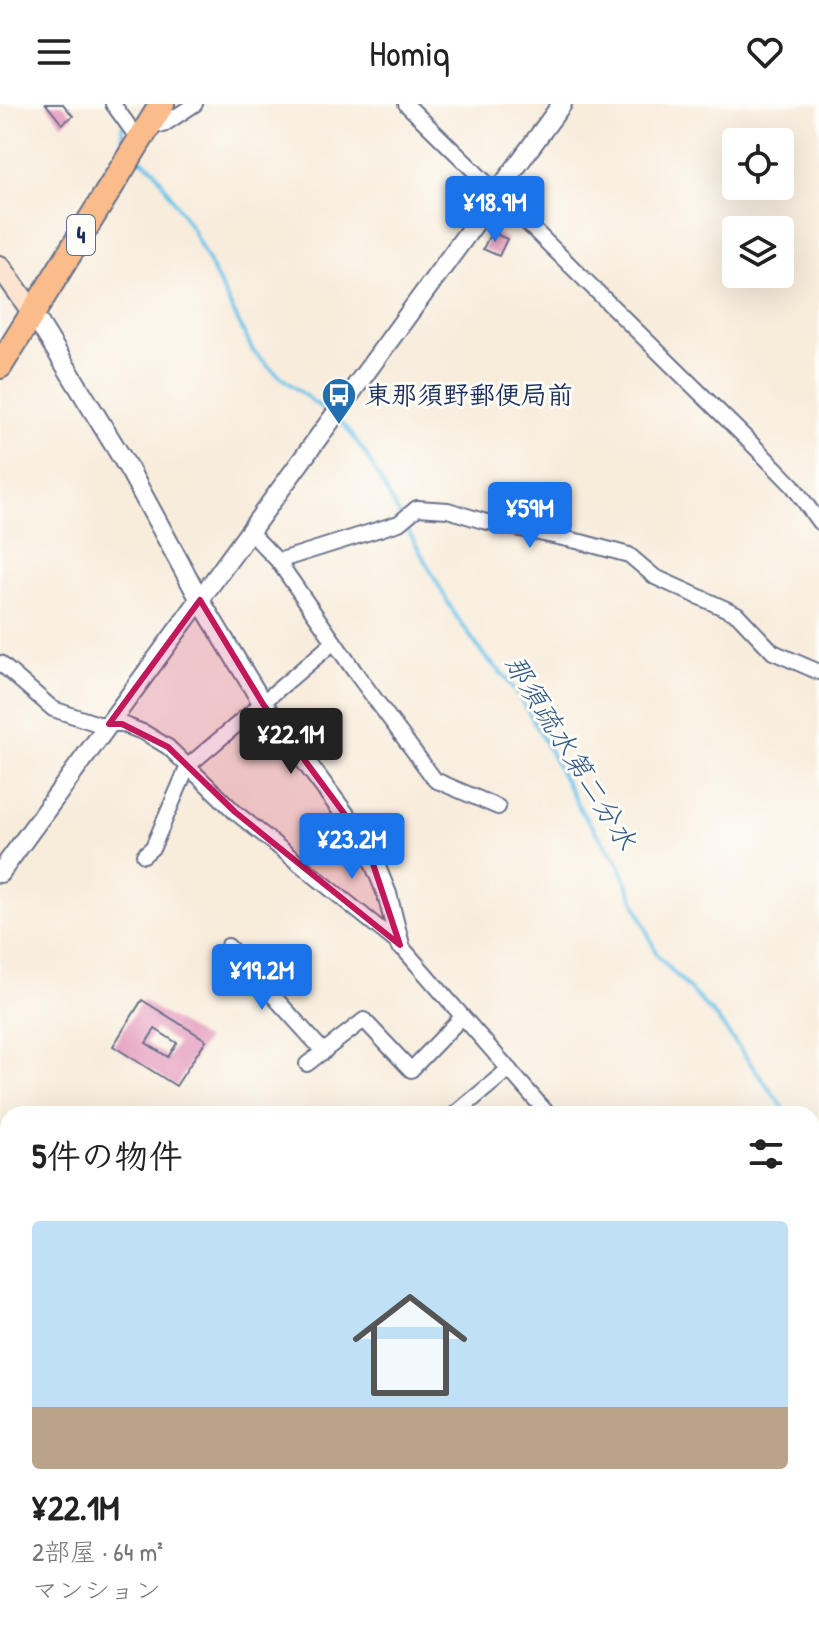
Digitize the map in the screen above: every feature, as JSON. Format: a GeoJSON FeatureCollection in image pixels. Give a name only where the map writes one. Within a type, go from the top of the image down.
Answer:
{"type":"FeatureCollection","features":[{"type":"Feature","properties":{"kind":"highway","name":"4"},"geometry":{"type":"LineString","coordinates":[[0,366],[152,120]]}},
{"type":"Feature","properties":{"kind":"main road"},"geometry":{"type":"LineString","coordinates":[[0,266],[33,313]]}},
{"type":"Feature","properties":{"kind":"street"},"geometry":{"type":"LineString","coordinates":[[113,104],[131,129],[152,120],[163,125],[195,104]]}},
{"type":"Feature","properties":{"kind":"street"},"geometry":{"type":"LineString","coordinates":[[406,104],[755,447],[793,486],[819,522]]}},
{"type":"Feature","properties":{"kind":"street"},"geometry":{"type":"LineString","coordinates":[[0,873],[562,104]]}},
{"type":"Feature","properties":{"kind":"street"},"geometry":{"type":"LineString","coordinates":[[33,313],[130,471],[200,600],[263,704],[366,843],[387,894],[400,945]]}},
{"type":"Feature","properties":{"kind":"street"},"geometry":{"type":"LineString","coordinates":[[278,561],[399,523],[417,508],[448,510],[629,555],[655,577],[737,614],[773,652],[819,672]]}},
{"type":"Feature","properties":{"kind":"street"},"geometry":{"type":"LineString","coordinates":[[249,531],[278,561],[435,780],[498,807]]}},
{"type":"Feature","properties":{"kind":"street"},"geometry":{"type":"LineString","coordinates":[[144,855],[153,847],[188,766],[334,642]]}},
{"type":"Feature","properties":{"kind":"street"},"geometry":{"type":"LineString","coordinates":[[0,663],[53,709],[98,724],[122,724],[168,747],[235,812],[400,945],[541,1106]]}},
{"type":"Feature","properties":{"kind":"street"},"geometry":{"type":"LineString","coordinates":[[228,946],[324,1052]]}},
{"type":"Feature","properties":{"kind":"street"},"geometry":{"type":"LineString","coordinates":[[307,1064],[364,1020],[411,1070],[462,1017]]}},
{"type":"Feature","properties":{"kind":"street"},"geometry":{"type":"LineString","coordinates":[[465,1106],[509,1069]]}},
{"type":"Feature","properties":{"kind":"highlighted area"},"geometry":{"type":"Polygon","coordinates":[[[200,600],[263,704],[366,843],[400,945],[235,812],[168,747],[122,724],[109,724],[200,600]]]}},
{"type":"Feature","properties":{"kind":"building"},"geometry":{"type":"Polygon","coordinates":[[[46,104],[63,104],[73,116],[62,124],[46,104]]]}},
{"type":"Feature","properties":{"kind":"building"},"geometry":{"type":"Polygon","coordinates":[[[491,232],[507,239],[499,256],[483,249],[491,232]]]}},
{"type":"Feature","properties":{"kind":"building"},"geometry":{"type":"Polygon","coordinates":[[[142,1000],[206,1040],[176,1086],[113,1046],[142,1000]],[[155,1029],[146,1043],[168,1057],[177,1043],[155,1029]]]}},
{"type":"Feature","properties":{"kind":"waterway","name":"那須疏水第二分水"},"geometry":{"type":"LineString","coordinates":[[122,126],[123,148]]}},
{"type":"Feature","properties":{"kind":"waterway","name":"那須疏水第二分水"},"geometry":{"type":"LineString","coordinates":[[137,157],[154,169],[192,229],[253,351],[329,414]]}},
{"type":"Feature","properties":{"kind":"waterway","name":"那須疏水第二分水"},"geometry":{"type":"LineString","coordinates":[[336,419],[346,427],[365,453],[454,613],[482,653],[506,678],[531,716],[582,813],[618,862],[657,955],[717,1018],[782,1106]]}},
{"type":"Feature","properties":{"kind":"place","name":"東那須野郵便局前"},"geometry":{"type":"Point","coordinates":[339,426]}}]}
